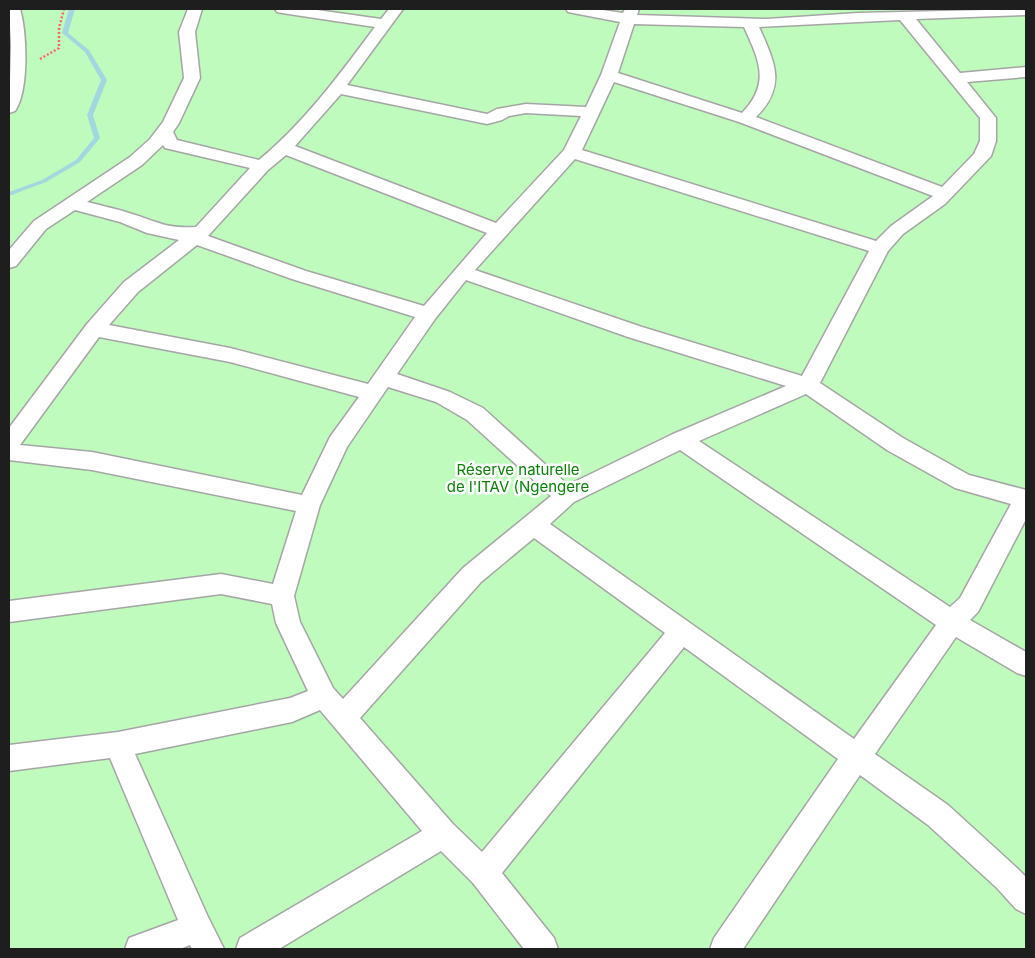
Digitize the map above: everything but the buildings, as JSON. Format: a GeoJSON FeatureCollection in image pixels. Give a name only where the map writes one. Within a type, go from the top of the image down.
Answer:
{"type":"FeatureCollection","features":[{"type":"Feature","properties":{"kind":"street"},"geometry":{"type":"LineString","coordinates":[[9,108],[15,86],[18,52],[13,9]]}},
{"type":"Feature","properties":{"kind":"street"},"geometry":{"type":"LineString","coordinates":[[9,262],[40,225],[136,161],[171,123],[192,78],[187,32],[194,9]]}},
{"type":"Feature","properties":{"kind":"street"},"geometry":{"type":"LineString","coordinates":[[282,9],[384,24]]}},
{"type":"Feature","properties":{"kind":"street"},"geometry":{"type":"LineString","coordinates":[[9,444],[94,329],[131,287],[197,235],[262,166],[284,148],[337,88],[396,9]]}},
{"type":"Feature","properties":{"kind":"street"},"geometry":{"type":"LineString","coordinates":[[572,9],[750,23],[856,13],[905,16],[1026,11]]}},
{"type":"Feature","properties":{"kind":"street"},"geometry":{"type":"LineString","coordinates":[[542,949],[483,873],[443,834],[324,696],[288,623],[282,596],[309,505],[338,444],[428,314],[499,230],[572,152],[609,74],[631,14]]}},
{"type":"Feature","properties":{"kind":"street"},"geometry":{"type":"LineString","coordinates":[[343,718],[472,575],[534,525],[566,496],[682,440],[808,385],[880,248],[897,230],[940,200],[982,156],[988,141],[988,118],[905,16]]}},
{"type":"Feature","properties":{"kind":"street"},"geometry":{"type":"LineString","coordinates":[[745,118],[762,101],[767,88],[769,71],[750,23]]}},
{"type":"Feature","properties":{"kind":"street"},"geometry":{"type":"LineString","coordinates":[[957,78],[1026,72]]}},
{"type":"Feature","properties":{"kind":"street"},"geometry":{"type":"LineString","coordinates":[[609,74],[745,118],[944,194]]}},
{"type":"Feature","properties":{"kind":"street"},"geometry":{"type":"LineString","coordinates":[[337,88],[487,119],[512,109],[592,112]]}},
{"type":"Feature","properties":{"kind":"street"},"geometry":{"type":"LineString","coordinates":[[164,132],[171,144],[262,166]]}},
{"type":"Feature","properties":{"kind":"street"},"geometry":{"type":"LineString","coordinates":[[284,148],[499,230]]}},
{"type":"Feature","properties":{"kind":"street"},"geometry":{"type":"LineString","coordinates":[[572,152],[880,248]]}},
{"type":"Feature","properties":{"kind":"street"},"geometry":{"type":"LineString","coordinates":[[72,203],[126,218],[153,229],[177,234],[197,235],[299,275],[428,314]]}},
{"type":"Feature","properties":{"kind":"street"},"geometry":{"type":"LineString","coordinates":[[462,272],[636,332],[808,385],[895,444],[963,482],[1026,499],[969,605],[952,622],[856,757],[725,949]]}},
{"type":"Feature","properties":{"kind":"street"},"geometry":{"type":"LineString","coordinates":[[94,329],[443,397],[475,414],[566,496]]}},
{"type":"Feature","properties":{"kind":"street"},"geometry":{"type":"LineString","coordinates":[[682,440],[952,622],[992,647],[1026,665]]}},
{"type":"Feature","properties":{"kind":"street"},"geometry":{"type":"LineString","coordinates":[[9,452],[92,461],[309,505]]}},
{"type":"Feature","properties":{"kind":"street"},"geometry":{"type":"LineString","coordinates":[[534,525],[938,815],[1007,878],[1026,900]]}},
{"type":"Feature","properties":{"kind":"street"},"geometry":{"type":"LineString","coordinates":[[9,612],[221,584],[282,596]]}},
{"type":"Feature","properties":{"kind":"street"},"geometry":{"type":"LineString","coordinates":[[483,873],[682,630]]}},
{"type":"Feature","properties":{"kind":"street"},"geometry":{"type":"LineString","coordinates":[[9,758],[118,745],[292,710],[324,696]]}},
{"type":"Feature","properties":{"kind":"street"},"geometry":{"type":"LineString","coordinates":[[118,745],[203,939],[140,949]]}},
{"type":"Feature","properties":{"kind":"street"},"geometry":{"type":"LineString","coordinates":[[251,949],[443,834]]}},
{"type":"Feature","properties":{"kind":"path"},"geometry":{"type":"LineString","coordinates":[[17,70],[59,48],[59,28],[64,9]]}},
{"type":"Feature","properties":{"kind":"green space","name":"Réserve naturelle de l'ITAV (Ngengere"},"geometry":{"type":"Polygon","coordinates":[[[9,9],[1026,9],[1026,949],[9,949],[9,9]]]}},
{"type":"Feature","properties":{"kind":"waterway"},"geometry":{"type":"LineString","coordinates":[[9,194],[44,181],[78,161],[97,138],[90,115],[104,80],[87,51],[65,33],[72,9]]}}]}
